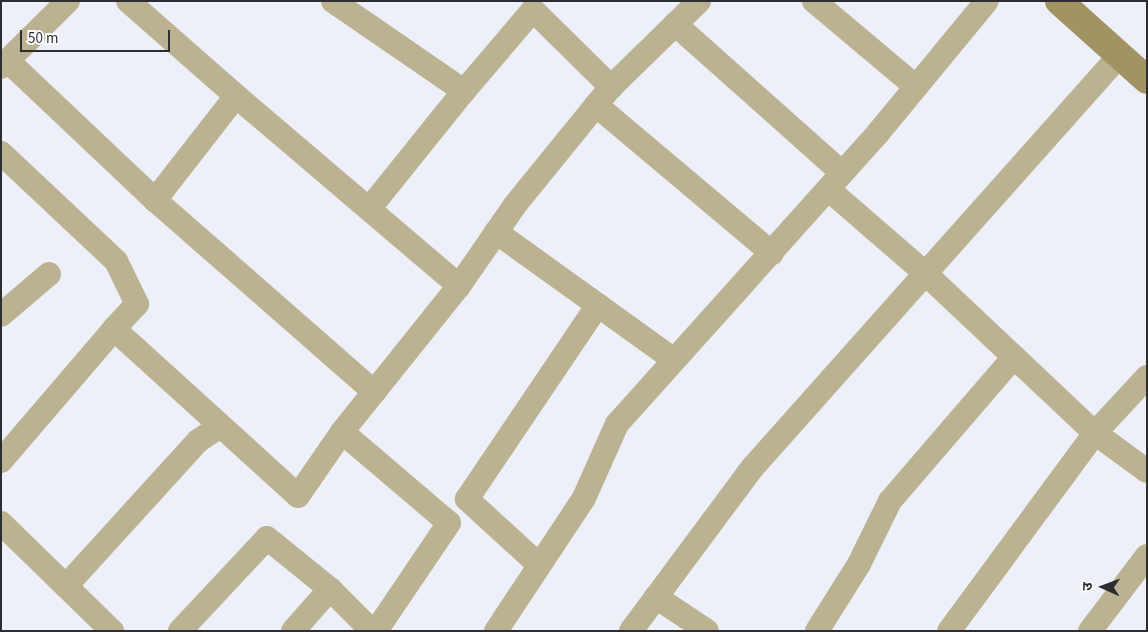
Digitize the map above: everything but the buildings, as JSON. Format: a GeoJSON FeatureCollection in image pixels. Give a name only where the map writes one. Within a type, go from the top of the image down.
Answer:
{"type":"FeatureCollection","features":[{"type":"Feature","properties":{"kind":"street"},"geometry":{"type":"LineString","coordinates":[[68,1],[5,64],[155,200],[374,392]]}},
{"type":"Feature","properties":{"kind":"street"},"geometry":{"type":"LineString","coordinates":[[128,1],[236,96],[459,286]]}},
{"type":"Feature","properties":{"kind":"street"},"geometry":{"type":"LineString","coordinates":[[333,1],[464,91]]}},
{"type":"Feature","properties":{"kind":"street"},"geometry":{"type":"LineString","coordinates":[[114,329],[298,496],[342,432],[459,286],[496,232],[596,105],[611,87],[699,1]]}},
{"type":"Feature","properties":{"kind":"street"},"geometry":{"type":"LineString","coordinates":[[814,1],[916,87]]}},
{"type":"Feature","properties":{"kind":"street"},"geometry":{"type":"LineString","coordinates":[[496,631],[584,498],[617,424],[835,181],[987,1]]}},
{"type":"Feature","properties":{"kind":"street"},"geometry":{"type":"LineString","coordinates":[[1059,1],[1147,80]]}},
{"type":"Feature","properties":{"kind":"street"},"geometry":{"type":"LineString","coordinates":[[369,209],[532,4],[611,87]]}},
{"type":"Feature","properties":{"kind":"street"},"geometry":{"type":"LineString","coordinates":[[675,24],[835,181],[926,274],[1095,434],[1147,471]]}},
{"type":"Feature","properties":{"kind":"street"},"geometry":{"type":"LineString","coordinates":[[631,631],[753,467],[1120,56]]}},
{"type":"Feature","properties":{"kind":"street"},"geometry":{"type":"LineString","coordinates":[[155,200],[236,96]]}},
{"type":"Feature","properties":{"kind":"street"},"geometry":{"type":"LineString","coordinates":[[596,105],[772,253]]}},
{"type":"Feature","properties":{"kind":"street"},"geometry":{"type":"LineString","coordinates":[[1,153],[116,260],[137,304],[1,461]]}},
{"type":"Feature","properties":{"kind":"street"},"geometry":{"type":"LineString","coordinates":[[496,232],[674,360]]}},
{"type":"Feature","properties":{"kind":"street"},"geometry":{"type":"LineString","coordinates":[[1,315],[49,274]]}},
{"type":"Feature","properties":{"kind":"street"},"geometry":{"type":"LineString","coordinates":[[180,631],[255,547],[267,538],[330,590],[374,631],[467,499],[598,305]]}},
{"type":"Feature","properties":{"kind":"street"},"geometry":{"type":"LineString","coordinates":[[817,631],[859,564],[890,501],[1014,357]]}},
{"type":"Feature","properties":{"kind":"street"},"geometry":{"type":"LineString","coordinates":[[949,631],[1095,434],[1147,377]]}},
{"type":"Feature","properties":{"kind":"street"},"geometry":{"type":"LineString","coordinates":[[66,586],[198,441],[220,426]]}},
{"type":"Feature","properties":{"kind":"street"},"geometry":{"type":"LineString","coordinates":[[342,432],[449,523]]}},
{"type":"Feature","properties":{"kind":"street"},"geometry":{"type":"LineString","coordinates":[[467,499],[540,565]]}},
{"type":"Feature","properties":{"kind":"street"},"geometry":{"type":"LineString","coordinates":[[1,523],[112,631]]}},
{"type":"Feature","properties":{"kind":"street"},"geometry":{"type":"LineString","coordinates":[[1090,631],[1147,556]]}},
{"type":"Feature","properties":{"kind":"street"},"geometry":{"type":"LineString","coordinates":[[293,631],[330,590]]}},
{"type":"Feature","properties":{"kind":"street"},"geometry":{"type":"LineString","coordinates":[[656,597],[707,631]]}}]}
